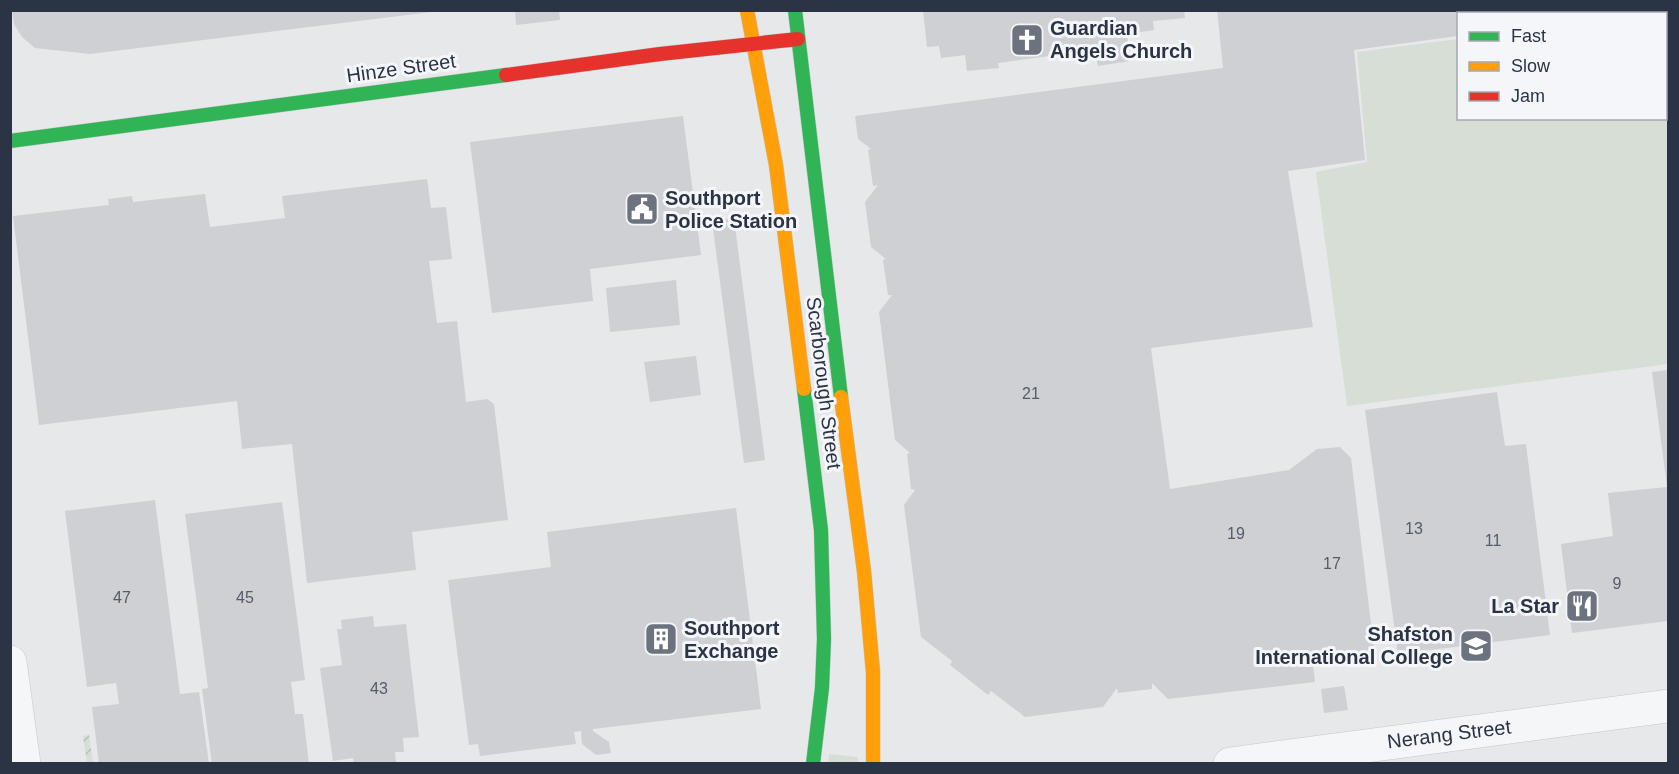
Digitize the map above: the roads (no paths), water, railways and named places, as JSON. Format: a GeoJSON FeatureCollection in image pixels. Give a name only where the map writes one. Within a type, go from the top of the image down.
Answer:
{"type":"FeatureCollection","features":[{"type":"Feature","properties":{"kind":"main road","name":"Scarborough Street"},"geometry":{"type":"LineString","coordinates":[[747,10],[776,165],[821,530],[824,639],[822,688],[813,764]]}},
{"type":"Feature","properties":{"kind":"main road","name":"Scarborough Street"},"geometry":{"type":"LineString","coordinates":[[795,10],[867,603],[873,672],[873,764]]}},
{"type":"Feature","properties":{"kind":"main road","name":"Hinze Street"},"geometry":{"type":"LineString","coordinates":[[10,141],[590,63],[798,39]]}},
{"type":"Feature","properties":{"kind":"street"},"geometry":{"type":"LineString","coordinates":[[10,662],[24,764]]}},
{"type":"Feature","properties":{"kind":"street","name":"Nerang Street"},"geometry":{"type":"LineString","coordinates":[[1230,764],[1668,706]]}},
{"type":"Feature","properties":{"kind":"place","name":"Guardian Angels Church"},"geometry":{"type":"Point","coordinates":[1027,40]}},
{"type":"Feature","properties":{"kind":"place","name":"Southport Police Station"},"geometry":{"type":"Point","coordinates":[642,209]}},
{"type":"Feature","properties":{"kind":"place","name":"La Star"},"geometry":{"type":"Point","coordinates":[1582,606]}},
{"type":"Feature","properties":{"kind":"place","name":"Southport Exchange"},"geometry":{"type":"Point","coordinates":[661,639]}},
{"type":"Feature","properties":{"kind":"place","name":"Shafston International College"},"geometry":{"type":"Point","coordinates":[1476,646]}}]}
